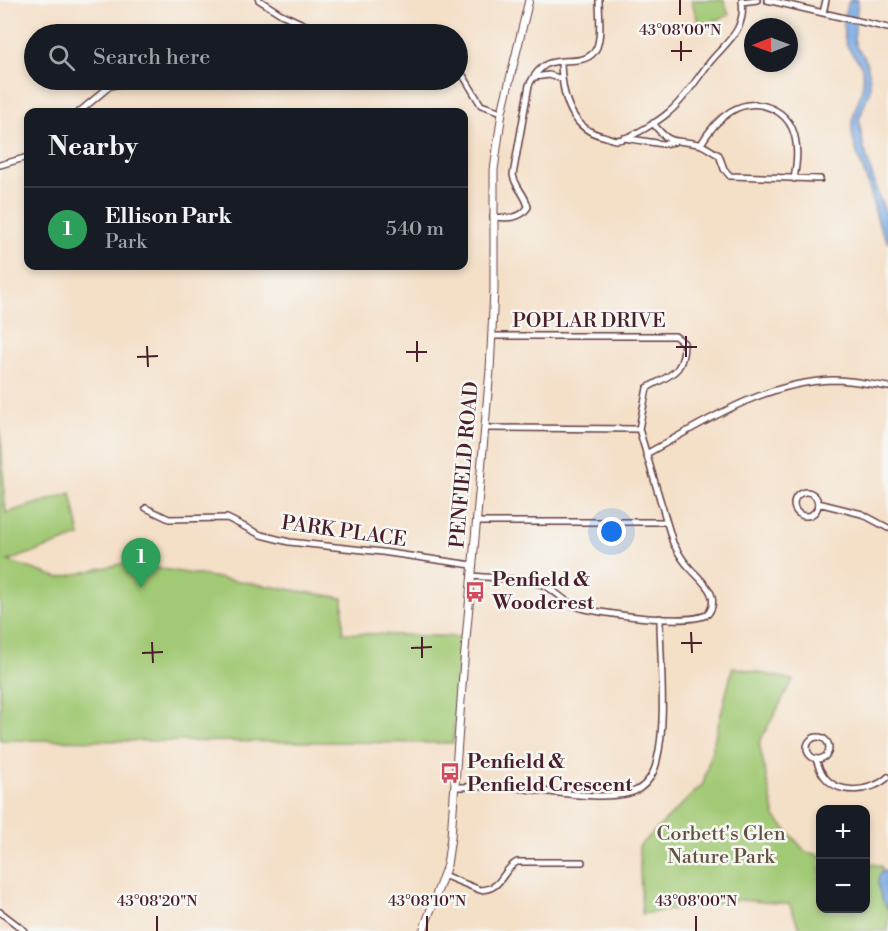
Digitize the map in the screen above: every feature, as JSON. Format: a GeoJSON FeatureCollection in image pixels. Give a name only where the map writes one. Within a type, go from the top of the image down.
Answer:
{"type":"FeatureCollection","features":[{"type":"Feature","properties":{"kind":"main road","name":"PENFIELD ROAD"},"geometry":{"type":"LineString","coordinates":[[423,931],[443,875],[452,837],[471,576],[492,336],[494,170],[502,112],[529,0]]}},
{"type":"Feature","properties":{"kind":"street"},"geometry":{"type":"LineString","coordinates":[[259,0],[302,24]]}},
{"type":"Feature","properties":{"kind":"street"},"geometry":{"type":"LineString","coordinates":[[493,217],[519,216],[528,207],[514,180],[513,169],[529,85],[548,64],[586,58],[593,54],[597,48],[600,31],[599,0]]}},
{"type":"Feature","properties":{"kind":"street"},"geometry":{"type":"LineString","coordinates":[[561,63],[565,98],[579,122],[598,135],[617,140],[634,135],[673,108],[718,52],[735,35],[740,26],[742,1],[757,0]]}},
{"type":"Feature","properties":{"kind":"street"},"geometry":{"type":"LineString","coordinates":[[767,0],[888,28]]}},
{"type":"Feature","properties":{"kind":"street"},"geometry":{"type":"LineString","coordinates":[[823,14],[826,0]]}},
{"type":"Feature","properties":{"kind":"street"},"geometry":{"type":"LineString","coordinates":[[533,78],[549,75],[562,79]]}},
{"type":"Feature","properties":{"kind":"street"},"geometry":{"type":"LineString","coordinates":[[468,84],[481,105],[502,112]]}},
{"type":"Feature","properties":{"kind":"street"},"geometry":{"type":"LineString","coordinates":[[84,108],[105,90]]}},
{"type":"Feature","properties":{"kind":"street"},"geometry":{"type":"LineString","coordinates":[[701,144],[714,126],[730,111],[745,105],[765,106],[780,113],[793,129],[797,151],[795,179]]}},
{"type":"Feature","properties":{"kind":"street"},"geometry":{"type":"LineString","coordinates":[[653,123],[662,136],[677,142]]}},
{"type":"Feature","properties":{"kind":"street"},"geometry":{"type":"LineString","coordinates":[[622,138],[663,144],[677,142],[701,144],[719,155],[724,169],[730,176],[820,179]]}},
{"type":"Feature","properties":{"kind":"street"},"geometry":{"type":"LineString","coordinates":[[0,165],[24,158]]}},
{"type":"Feature","properties":{"kind":"street","name":"POPLAR DRIVE"},"geometry":{"type":"LineString","coordinates":[[492,336],[675,336],[684,343],[684,360],[677,371],[647,387],[639,429]]}},
{"type":"Feature","properties":{"kind":"street"},"geometry":{"type":"LineString","coordinates":[[645,454],[742,402],[775,390],[808,382],[836,380],[888,387]]}},
{"type":"Feature","properties":{"kind":"street"},"geometry":{"type":"LineString","coordinates":[[471,576],[543,584],[565,601],[584,609],[660,618],[700,618],[708,614],[713,602],[709,590],[679,554],[666,522],[639,429],[485,428]]}},
{"type":"Feature","properties":{"kind":"street"},"geometry":{"type":"LineString","coordinates":[[805,492],[815,496],[818,503],[813,513],[805,516],[796,510],[794,502],[798,495],[805,492]]}},
{"type":"Feature","properties":{"kind":"street"},"geometry":{"type":"LineString","coordinates":[[818,503],[849,509],[878,521],[888,528]]}},
{"type":"Feature","properties":{"kind":"street","name":"PARK PLACE"},"geometry":{"type":"LineString","coordinates":[[146,508],[169,519],[227,518],[261,535],[288,542],[472,565]]}},
{"type":"Feature","properties":{"kind":"street"},"geometry":{"type":"LineString","coordinates":[[476,522],[666,522]]}},
{"type":"Feature","properties":{"kind":"street"},"geometry":{"type":"LineString","coordinates":[[455,786],[506,787],[560,794],[612,795],[629,793],[643,786],[655,767],[660,740],[660,618]]}},
{"type":"Feature","properties":{"kind":"street"},"geometry":{"type":"LineString","coordinates":[[816,759],[824,758],[828,752],[829,745],[821,738],[814,738],[808,746],[808,753],[816,759],[822,774],[830,781],[847,789],[874,787],[888,777]]}},
{"type":"Feature","properties":{"kind":"street"},"geometry":{"type":"LineString","coordinates":[[443,875],[480,890],[486,890],[498,884],[511,866],[517,862],[582,862]]}},
{"type":"Feature","properties":{"kind":"street"},"geometry":{"type":"LineString","coordinates":[[0,912],[25,931]]}},
{"type":"Feature","properties":{"kind":"green space"},"geometry":{"type":"Polygon","coordinates":[[[691,0],[724,0],[729,15],[700,27],[691,0]]]}},
{"type":"Feature","properties":{"kind":"green space"},"geometry":{"type":"Polygon","coordinates":[[[0,427],[6,513],[71,493],[80,536],[8,561],[59,578],[125,563],[343,598],[343,633],[461,637],[453,743],[0,740],[0,427]]]}},
{"type":"Feature","properties":{"kind":"green space","name":"Corbett's Glen Nature Park"},"geometry":{"type":"Polygon","coordinates":[[[733,667],[793,680],[759,743],[775,817],[806,852],[816,854],[816,913],[870,913],[870,864],[881,866],[888,884],[888,931],[801,931],[789,904],[739,900],[642,914],[639,846],[703,784],[733,667]]]}},
{"type":"Feature","properties":{"kind":"water"},"geometry":{"type":"Polygon","coordinates":[[[850,0],[858,0],[854,39],[856,47],[865,58],[869,72],[870,89],[859,120],[863,144],[877,192],[888,219],[888,242],[879,224],[852,133],[863,71],[845,40],[844,19],[850,0]]]}},
{"type":"Feature","properties":{"kind":"water"},"geometry":{"type":"Polygon","coordinates":[[[888,870],[888,910],[881,897],[878,883],[880,873],[888,870]]]}},
{"type":"Feature","properties":{"kind":"place","name":"Ellison Park"},"geometry":{"type":"Point","coordinates":[141,588]}},
{"type":"Feature","properties":{"kind":"place","name":"Penfield & Woodcrest"},"geometry":{"type":"Point","coordinates":[475,592]}},
{"type":"Feature","properties":{"kind":"place","name":"Penfield & Penfield Crescent"},"geometry":{"type":"Point","coordinates":[450,773]}}]}
